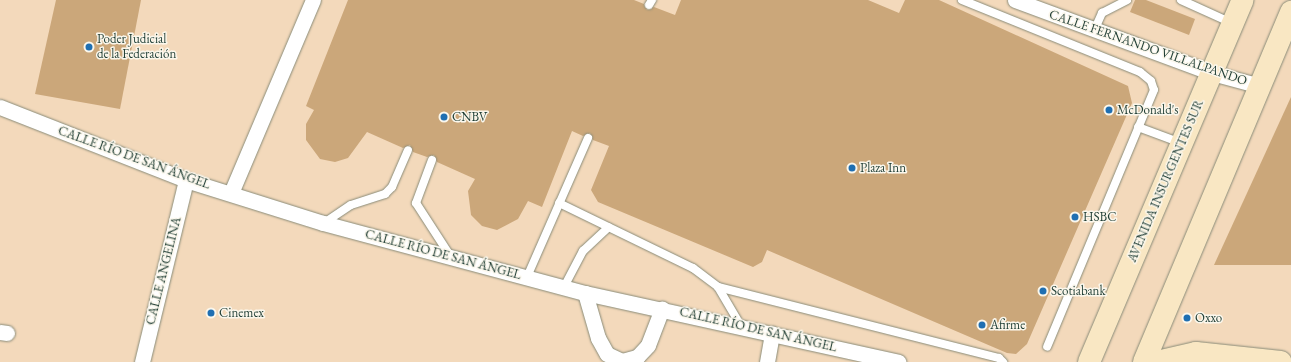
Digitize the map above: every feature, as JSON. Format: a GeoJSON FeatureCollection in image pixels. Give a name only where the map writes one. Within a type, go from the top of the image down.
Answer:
{"type":"FeatureCollection","features":[{"type":"Feature","properties":{"kind":"main road","name":"AVENIDA INSURGENTES SUR"},"geometry":{"type":"LineString","coordinates":[[1089,362],[1243,0]]}},
{"type":"Feature","properties":{"kind":"main road"},"geometry":{"type":"LineString","coordinates":[[1144,362],[1291,12]]}},
{"type":"Feature","properties":{"kind":"main road"},"geometry":{"type":"LineString","coordinates":[[1157,362],[1196,352],[1281,362]]}},
{"type":"Feature","properties":{"kind":"street"},"geometry":{"type":"LineString","coordinates":[[231,193],[313,0]]}},
{"type":"Feature","properties":{"kind":"street","name":"CALLE FERNANDO VILLALPANDO"},"geometry":{"type":"LineString","coordinates":[[1015,0],[1212,73],[1260,86]]}},
{"type":"Feature","properties":{"kind":"street","name":"CALLE RÍO DE SAN ÁNGEL"},"geometry":{"type":"LineString","coordinates":[[0,107],[186,180],[231,193],[323,224],[527,277],[585,294],[741,326],[898,362]]}},
{"type":"Feature","properties":{"kind":"street","name":"CALLE ANGELINA"},"geometry":{"type":"LineString","coordinates":[[142,362],[186,180]]}},
{"type":"Feature","properties":{"kind":"street"},"geometry":{"type":"LineString","coordinates":[[585,294],[598,338],[607,354],[622,360],[637,357],[648,345],[662,309]]}},
{"type":"Feature","properties":{"kind":"street"},"geometry":{"type":"LineString","coordinates":[[767,362],[772,333]]}},
{"type":"Feature","properties":{"kind":"lane"},"geometry":{"type":"LineString","coordinates":[[962,0],[1140,72],[1151,81],[1154,90],[1047,347]]}},
{"type":"Feature","properties":{"kind":"lane"},"geometry":{"type":"LineString","coordinates":[[1094,30],[1102,13],[1127,0]]}},
{"type":"Feature","properties":{"kind":"lane"},"geometry":{"type":"LineString","coordinates":[[1181,0],[1233,24]]}},
{"type":"Feature","properties":{"kind":"lane"},"geometry":{"type":"LineString","coordinates":[[1138,126],[1182,143]]}},
{"type":"Feature","properties":{"kind":"lane"},"geometry":{"type":"LineString","coordinates":[[527,277],[588,138]]}},
{"type":"Feature","properties":{"kind":"lane"},"geometry":{"type":"LineString","coordinates":[[323,224],[351,205],[385,194],[392,187],[408,150]]}},
{"type":"Feature","properties":{"kind":"lane"},"geometry":{"type":"LineString","coordinates":[[432,160],[416,202],[452,258]]}},
{"type":"Feature","properties":{"kind":"lane"},"geometry":{"type":"LineString","coordinates":[[559,203],[693,268],[718,287],[741,326]]}},
{"type":"Feature","properties":{"kind":"lane"},"geometry":{"type":"LineString","coordinates":[[564,287],[583,251],[609,227]]}},
{"type":"Feature","properties":{"kind":"lane"},"geometry":{"type":"LineString","coordinates":[[718,287],[998,358],[1003,362]]}},
{"type":"Feature","properties":{"kind":"building","name":"Poder Judicial de la Federación"},"geometry":{"type":"Polygon","coordinates":[[[56,0],[141,0],[120,109],[35,94],[56,0]]]}},
{"type":"Feature","properties":{"kind":"building","name":"Plaza Inn"},"geometry":{"type":"Polygon","coordinates":[[[348,0],[634,0],[644,4],[647,10],[654,7],[675,15],[681,0],[868,0],[899,13],[905,0],[939,0],[1128,86],[1132,103],[1027,344],[1016,354],[1007,353],[767,250],[762,262],[753,267],[598,202],[591,190],[609,146],[593,140],[590,133],[583,136],[572,131],[542,207],[528,201],[518,219],[497,230],[482,226],[471,215],[468,191],[475,179],[437,162],[434,155],[427,157],[413,152],[410,145],[403,148],[367,132],[348,158],[335,162],[320,159],[306,140],[306,124],[314,110],[306,106],[348,0]]]}},
{"type":"Feature","properties":{"kind":"building"},"geometry":{"type":"Polygon","coordinates":[[[1135,0],[1146,0],[1195,19],[1189,35],[1130,12],[1135,0]]]}},
{"type":"Feature","properties":{"kind":"building"},"geometry":{"type":"Polygon","coordinates":[[[1291,97],[1291,265],[1214,265],[1291,97]]]}},
{"type":"Feature","properties":{"kind":"place","name":"Poder Judicial de la Federación"},"geometry":{"type":"Point","coordinates":[89,47]}},
{"type":"Feature","properties":{"kind":"place","name":"McDonald's"},"geometry":{"type":"Point","coordinates":[1109,110]}},
{"type":"Feature","properties":{"kind":"place","name":"CNBV"},"geometry":{"type":"Point","coordinates":[444,117]}},
{"type":"Feature","properties":{"kind":"place","name":"Plaza Inn"},"geometry":{"type":"Point","coordinates":[852,168]}},
{"type":"Feature","properties":{"kind":"place","name":"HSBC"},"geometry":{"type":"Point","coordinates":[1075,217]}},
{"type":"Feature","properties":{"kind":"place","name":"Scotiabank"},"geometry":{"type":"Point","coordinates":[1043,291]}},
{"type":"Feature","properties":{"kind":"place","name":"Cinemex"},"geometry":{"type":"Point","coordinates":[211,313]}},
{"type":"Feature","properties":{"kind":"place","name":"Oxxo"},"geometry":{"type":"Point","coordinates":[1187,318]}},
{"type":"Feature","properties":{"kind":"place","name":"Afirme"},"geometry":{"type":"Point","coordinates":[982,325]}}]}
